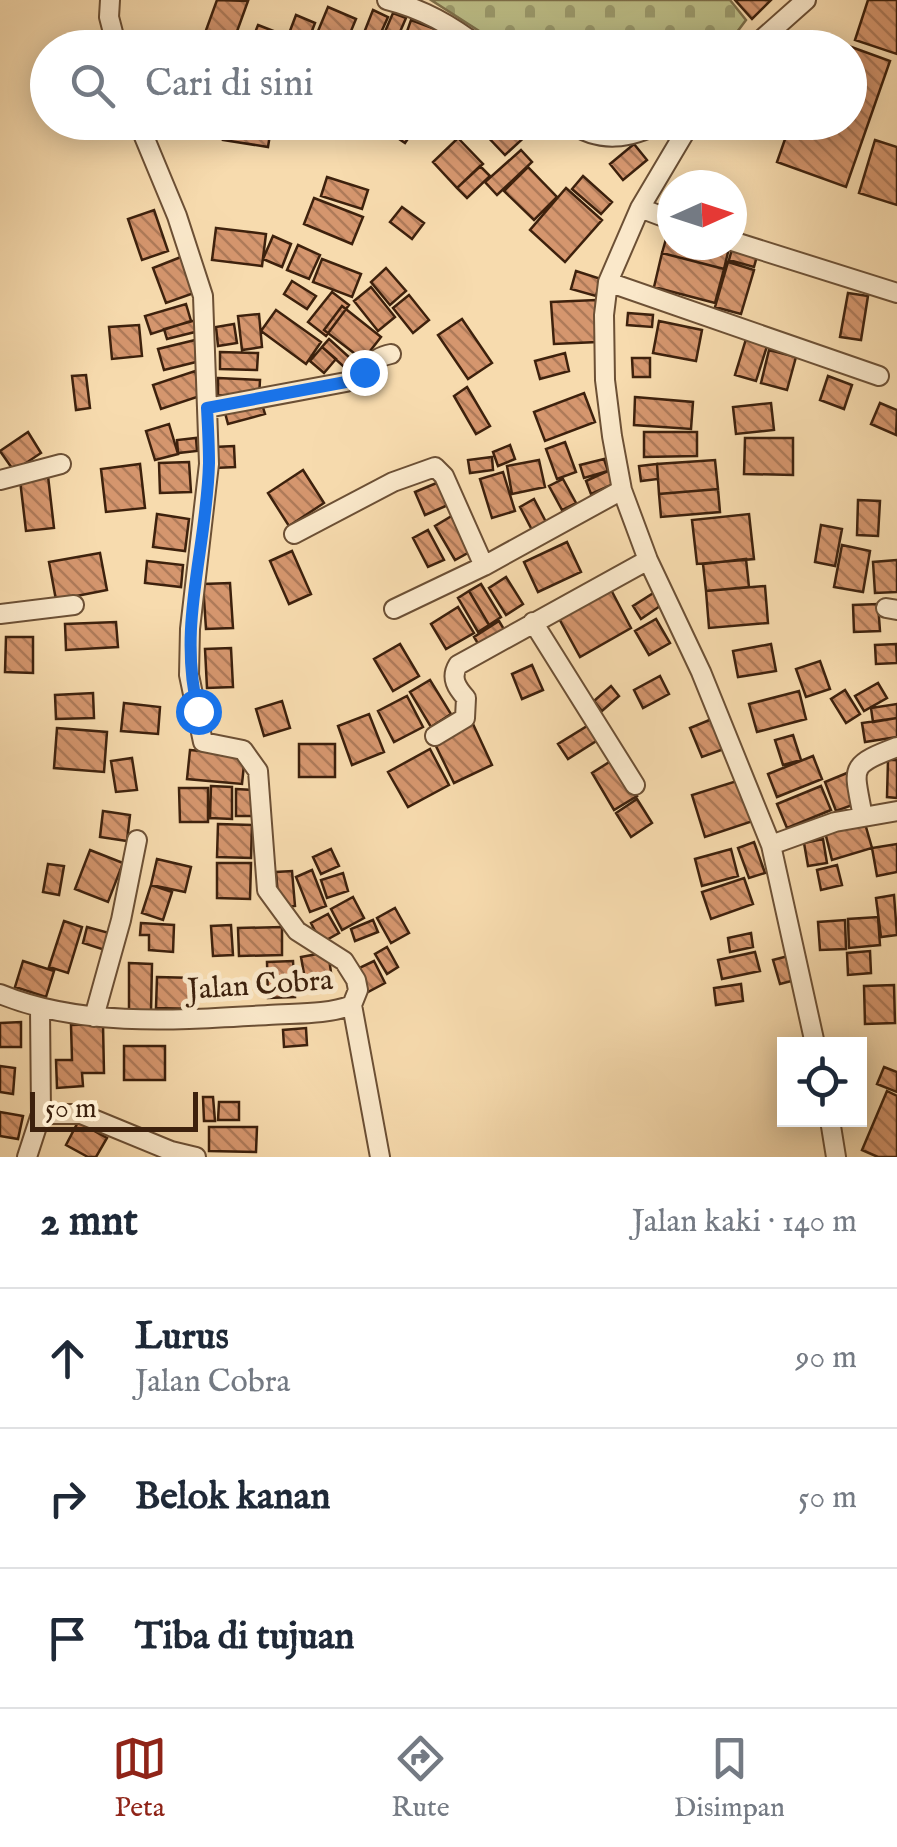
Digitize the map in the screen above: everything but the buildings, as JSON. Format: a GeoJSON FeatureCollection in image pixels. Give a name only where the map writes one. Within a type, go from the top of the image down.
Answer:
{"type":"FeatureCollection","features":[{"type":"Feature","properties":{"kind":"street"},"geometry":{"type":"LineString","coordinates":[[110,0],[112,30]]}},
{"type":"Feature","properties":{"kind":"street"},"geometry":{"type":"LineString","coordinates":[[387,0],[415,8],[457,30]]}},
{"type":"Feature","properties":{"kind":"street"},"geometry":{"type":"LineString","coordinates":[[772,30],[806,0]]}},
{"type":"Feature","properties":{"kind":"street","name":"Jalan Cobra"},"geometry":{"type":"LineString","coordinates":[[0,994],[40,1009],[94,1017],[220,1017],[352,1005],[358,990],[344,961],[297,931],[267,890],[258,770],[243,750],[203,742],[189,675],[190,629],[209,464],[202,296],[145,140]]}},
{"type":"Feature","properties":{"kind":"street"},"geometry":{"type":"LineString","coordinates":[[681,140],[640,208],[608,282],[604,380],[622,490],[648,560],[702,672],[772,845],[813,1037]]}},
{"type":"Feature","properties":{"kind":"street"},"geometry":{"type":"LineString","coordinates":[[640,208],[657,214]]}},
{"type":"Feature","properties":{"kind":"street"},"geometry":{"type":"LineString","coordinates":[[747,246],[897,293]]}},
{"type":"Feature","properties":{"kind":"street"},"geometry":{"type":"LineString","coordinates":[[608,282],[879,376]]}},
{"type":"Feature","properties":{"kind":"street"},"geometry":{"type":"LineString","coordinates":[[207,408],[346,382],[364,372],[375,358],[392,354]]}},
{"type":"Feature","properties":{"kind":"street"},"geometry":{"type":"LineString","coordinates":[[0,480],[61,464]]}},
{"type":"Feature","properties":{"kind":"street"},"geometry":{"type":"LineString","coordinates":[[294,534],[393,482],[436,467],[444,476],[484,566]]}},
{"type":"Feature","properties":{"kind":"street"},"geometry":{"type":"LineString","coordinates":[[394,609],[484,566],[622,490]]}},
{"type":"Feature","properties":{"kind":"street"},"geometry":{"type":"LineString","coordinates":[[435,736],[465,718],[466,698],[456,687],[454,674],[458,665],[648,560]]}},
{"type":"Feature","properties":{"kind":"street"},"geometry":{"type":"LineString","coordinates":[[0,614],[74,604]]}},
{"type":"Feature","properties":{"kind":"street"},"geometry":{"type":"LineString","coordinates":[[533,622],[635,784]]}},
{"type":"Feature","properties":{"kind":"street"},"geometry":{"type":"LineString","coordinates":[[863,817],[856,776],[859,766],[862,760],[897,746]]}},
{"type":"Feature","properties":{"kind":"street"},"geometry":{"type":"LineString","coordinates":[[772,845],[835,822],[897,811]]}},
{"type":"Feature","properties":{"kind":"street"},"geometry":{"type":"LineString","coordinates":[[94,1017],[121,920],[136,840]]}},
{"type":"Feature","properties":{"kind":"street"},"geometry":{"type":"LineString","coordinates":[[352,1005],[380,1157]]}},
{"type":"Feature","properties":{"kind":"street"},"geometry":{"type":"LineString","coordinates":[[27,1157],[40,1114],[40,1009]]}},
{"type":"Feature","properties":{"kind":"street"},"geometry":{"type":"LineString","coordinates":[[40,1114],[81,1114],[171,1151],[196,1157]]}},
{"type":"Feature","properties":{"kind":"street"},"geometry":{"type":"LineString","coordinates":[[831,1127],[836,1157]]}},
{"type":"Feature","properties":{"kind":"green space"},"geometry":{"type":"Polygon","coordinates":[[[431,0],[730,0],[746,20],[738,30],[478,30],[431,0]]]}},
{"type":"Feature","properties":{"kind":"route"},"geometry":{"type":"LineString","coordinates":[[198,711],[189,675],[190,629],[209,464],[207,408],[346,382],[364,372]]}}]}
